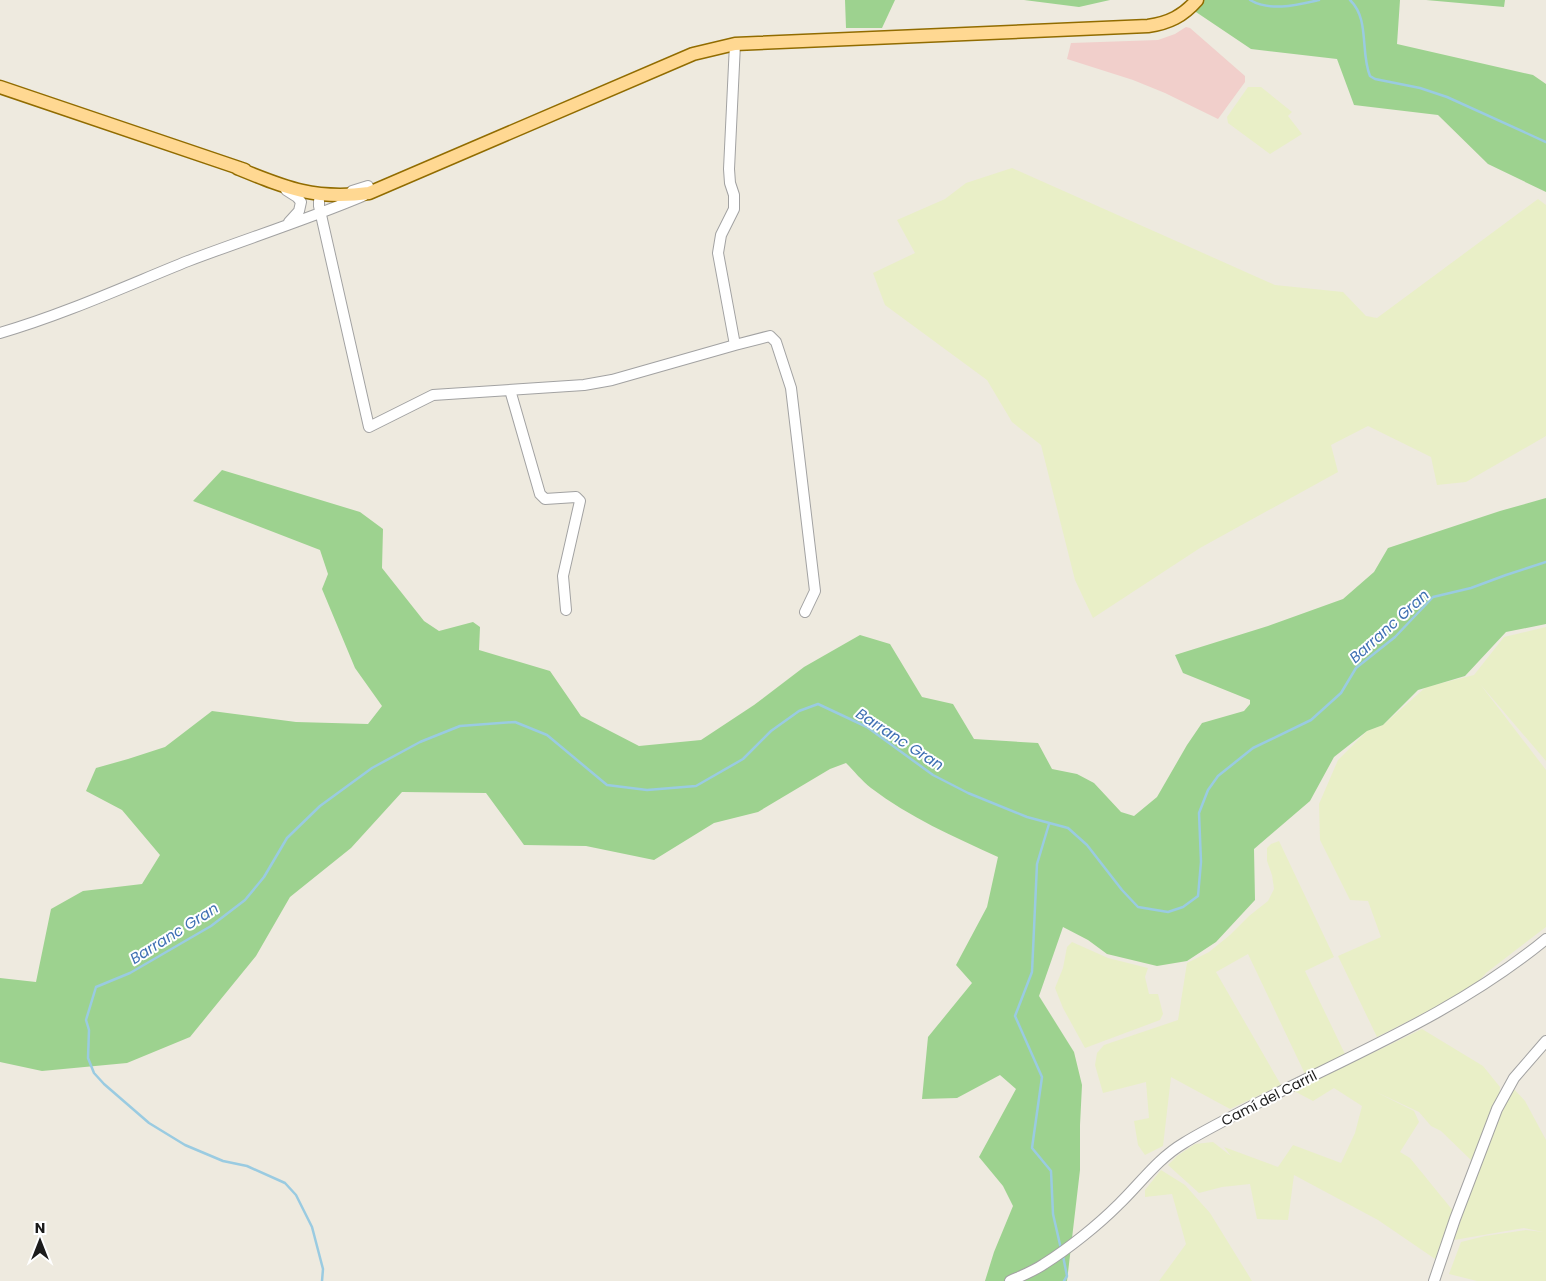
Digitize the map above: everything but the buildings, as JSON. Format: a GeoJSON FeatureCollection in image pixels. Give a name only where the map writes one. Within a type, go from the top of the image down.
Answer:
{"type":"FeatureCollection","features":[{"type":"Feature","properties":{"kind":"main road"},"geometry":{"type":"LineString","coordinates":[[0,87],[284,184],[300,192],[323,198],[347,196],[368,190],[427,168],[693,54],[735,44],[1148,26],[1175,19],[1194,4]]}},
{"type":"Feature","properties":{"kind":"main road"},"geometry":{"type":"LineString","coordinates":[[284,184],[368,190]]}},
{"type":"Feature","properties":{"kind":"street"},"geometry":{"type":"LineString","coordinates":[[735,44],[728,169],[734,195],[734,209],[720,235],[718,253],[735,346]]}},
{"type":"Feature","properties":{"kind":"street"},"geometry":{"type":"LineString","coordinates":[[284,184],[310,212],[368,426],[433,395],[576,386],[612,380],[770,336],[776,342],[791,388],[815,591],[805,612]]}},
{"type":"Feature","properties":{"kind":"street"},"geometry":{"type":"LineString","coordinates":[[0,333],[77,307],[285,225],[310,212],[368,190]]}},
{"type":"Feature","properties":{"kind":"street"},"geometry":{"type":"LineString","coordinates":[[323,198],[328,202],[326,208],[310,212],[323,198]]}},
{"type":"Feature","properties":{"kind":"street"},"geometry":{"type":"LineString","coordinates":[[510,390],[540,494],[545,499],[576,497],[580,501],[563,576],[566,610]]}},
{"type":"Feature","properties":{"kind":"street","name":"Camí del Carril"},"geometry":{"type":"LineString","coordinates":[[1010,1281],[1043,1265],[1104,1218],[1119,1205],[1161,1159],[1185,1142],[1273,1095],[1434,1015],[1486,985],[1522,960],[1546,939]]}},
{"type":"Feature","properties":{"kind":"street"},"geometry":{"type":"LineString","coordinates":[[1434,1281],[1455,1219],[1498,1109],[1514,1078],[1546,1041]]}},
{"type":"Feature","properties":{"kind":"shaded area"},"geometry":{"type":"Polygon","coordinates":[[[1186,27],[1190,28],[1245,76],[1245,82],[1218,119],[1165,93],[1133,80],[1067,59],[1071,43],[1158,40],[1175,34],[1186,27]]]}},
{"type":"Feature","properties":{"kind":"green space"},"geometry":{"type":"Polygon","coordinates":[[[845,0],[895,0],[882,28],[846,28],[845,0]]]}},
{"type":"Feature","properties":{"kind":"green space"},"geometry":{"type":"Polygon","coordinates":[[[1024,0],[1110,0],[1079,7],[1024,0]]]}},
{"type":"Feature","properties":{"kind":"green space"},"geometry":{"type":"Polygon","coordinates":[[[1204,0],[1400,0],[1397,44],[1533,75],[1546,84],[1546,192],[1488,164],[1438,115],[1354,105],[1337,59],[1251,49],[1193,10],[1204,0]]]}},
{"type":"Feature","properties":{"kind":"green space"},"geometry":{"type":"Polygon","coordinates":[[[1426,0],[1505,0],[1504,7],[1426,0]]]}},
{"type":"Feature","properties":{"kind":"green space"},"geometry":{"type":"Polygon","coordinates":[[[1248,87],[1261,87],[1292,112],[1288,116],[1302,134],[1270,154],[1228,123],[1227,117],[1248,87]]]}},
{"type":"Feature","properties":{"kind":"green space"},"geometry":{"type":"Polygon","coordinates":[[[1012,168],[1275,285],[1343,292],[1366,316],[1377,318],[1538,199],[1546,205],[1546,436],[1466,482],[1437,485],[1431,457],[1368,426],[1331,445],[1338,472],[1200,548],[1093,618],[1075,580],[1041,445],[1012,422],[987,380],[885,305],[873,273],[915,253],[897,220],[945,199],[966,183],[1012,168]]]}},
{"type":"Feature","properties":{"kind":"green space"},"geometry":{"type":"Polygon","coordinates":[[[222,470],[360,512],[383,529],[382,568],[424,621],[439,631],[473,622],[480,627],[479,650],[550,671],[581,716],[639,746],[701,740],[754,705],[804,667],[860,635],[890,644],[922,697],[953,704],[974,739],[1038,743],[1052,769],[1077,774],[1094,783],[1121,812],[1134,816],[1157,797],[1202,723],[1244,711],[1250,704],[1250,700],[1183,673],[1175,655],[1268,626],[1343,599],[1374,572],[1388,548],[1546,498],[1546,624],[1506,632],[1465,676],[1418,690],[1383,725],[1367,731],[1334,757],[1310,801],[1254,849],[1255,900],[1216,942],[1187,961],[1157,966],[1107,954],[1088,940],[1063,927],[1039,996],[1074,1052],[1082,1085],[1080,1170],[1067,1281],[985,1281],[994,1252],[1013,1206],[1003,1186],[979,1157],[1016,1089],[1000,1075],[957,1098],[922,1099],[928,1037],[972,983],[956,965],[987,907],[998,857],[948,834],[901,808],[871,788],[846,763],[830,769],[758,812],[714,823],[654,860],[586,846],[524,845],[486,793],[402,792],[351,848],[290,897],[256,956],[190,1037],[127,1063],[42,1071],[0,1062],[0,978],[36,982],[51,909],[83,891],[142,884],[160,855],[122,810],[86,791],[96,768],[165,747],[212,711],[296,722],[368,724],[382,706],[355,668],[322,589],[328,574],[320,550],[193,501],[222,470]]]}},
{"type":"Feature","properties":{"kind":"green space"},"geometry":{"type":"Polygon","coordinates":[[[1546,627],[1546,761],[1480,684],[1546,770],[1546,927],[1486,973],[1473,988],[1377,1037],[1338,956],[1381,937],[1368,901],[1350,900],[1320,840],[1319,804],[1338,760],[1367,731],[1383,725],[1426,687],[1474,675],[1504,637],[1546,627]]]}},
{"type":"Feature","properties":{"kind":"green space"},"geometry":{"type":"Polygon","coordinates":[[[1279,841],[1334,957],[1305,971],[1345,1054],[1305,1074],[1248,954],[1216,972],[1281,1085],[1230,1109],[1171,1077],[1163,1146],[1145,1155],[1138,1145],[1134,1121],[1149,1118],[1146,1082],[1103,1093],[1095,1065],[1097,1053],[1104,1045],[1178,1020],[1187,963],[1209,952],[1268,901],[1274,889],[1267,861],[1267,848],[1279,841]]]}},
{"type":"Feature","properties":{"kind":"green space"},"geometry":{"type":"Polygon","coordinates":[[[1072,942],[1108,958],[1148,968],[1145,977],[1149,994],[1158,994],[1163,1014],[1160,1020],[1085,1048],[1063,1008],[1055,988],[1063,968],[1067,947],[1072,942]]]}},
{"type":"Feature","properties":{"kind":"green space"},"geometry":{"type":"Polygon","coordinates":[[[1422,1029],[1483,1066],[1500,1087],[1499,1097],[1473,1162],[1441,1131],[1431,1126],[1419,1112],[1374,1091],[1414,1111],[1419,1122],[1400,1152],[1410,1158],[1454,1212],[1438,1261],[1378,1220],[1294,1175],[1288,1220],[1257,1219],[1250,1184],[1222,1187],[1199,1193],[1168,1165],[1177,1156],[1195,1144],[1213,1142],[1231,1156],[1224,1147],[1278,1167],[1293,1145],[1341,1163],[1355,1133],[1362,1106],[1334,1088],[1313,1101],[1294,1091],[1422,1029]]]}},
{"type":"Feature","properties":{"kind":"green space"},"geometry":{"type":"Polygon","coordinates":[[[1514,1089],[1525,1101],[1546,1140],[1546,1281],[1477,1281],[1449,1274],[1461,1242],[1485,1236],[1526,1230],[1543,1232],[1524,1228],[1454,1240],[1480,1164],[1507,1097],[1514,1089]]]}},
{"type":"Feature","properties":{"kind":"green space"},"geometry":{"type":"Polygon","coordinates":[[[1161,1170],[1185,1185],[1210,1213],[1252,1281],[1159,1281],[1186,1244],[1172,1194],[1145,1197],[1145,1190],[1161,1170]]]}},
{"type":"Feature","properties":{"kind":"waterway"},"geometry":{"type":"LineString","coordinates":[[1250,0],[1258,4],[1275,7],[1319,0]]}},
{"type":"Feature","properties":{"kind":"waterway"},"geometry":{"type":"LineString","coordinates":[[1350,0],[1360,17],[1365,57],[1370,76],[1375,79],[1420,88],[1447,97],[1546,142]]}},
{"type":"Feature","properties":{"kind":"waterway","name":"Barranc Gran"},"geometry":{"type":"LineString","coordinates":[[322,1281],[323,1269],[312,1227],[296,1195],[285,1183],[247,1166],[223,1161],[185,1145],[149,1123],[94,1073],[88,1058],[89,1030],[86,1020],[96,987],[130,973],[211,926],[245,900],[264,877],[287,838],[320,806],[372,768],[420,742],[460,726],[515,722],[547,735],[607,785],[647,790],[696,786],[743,759],[771,731],[799,711],[818,704],[867,727],[933,775],[968,793],[1027,817],[1068,828],[1087,845],[1122,890],[1138,907],[1168,912],[1183,907],[1198,896],[1201,862],[1199,813],[1208,790],[1218,776],[1253,748],[1311,720],[1341,693],[1356,668],[1395,637],[1433,597],[1471,588],[1546,562]]}},
{"type":"Feature","properties":{"kind":"waterway"},"geometry":{"type":"LineString","coordinates":[[1049,824],[1037,864],[1032,972],[1015,1016],[1042,1077],[1032,1148],[1051,1171],[1053,1214],[1061,1249]]}},
{"type":"Feature","properties":{"kind":"waterway"},"geometry":{"type":"LineString","coordinates":[[1063,1256],[1067,1276],[1064,1281]]}}]}
